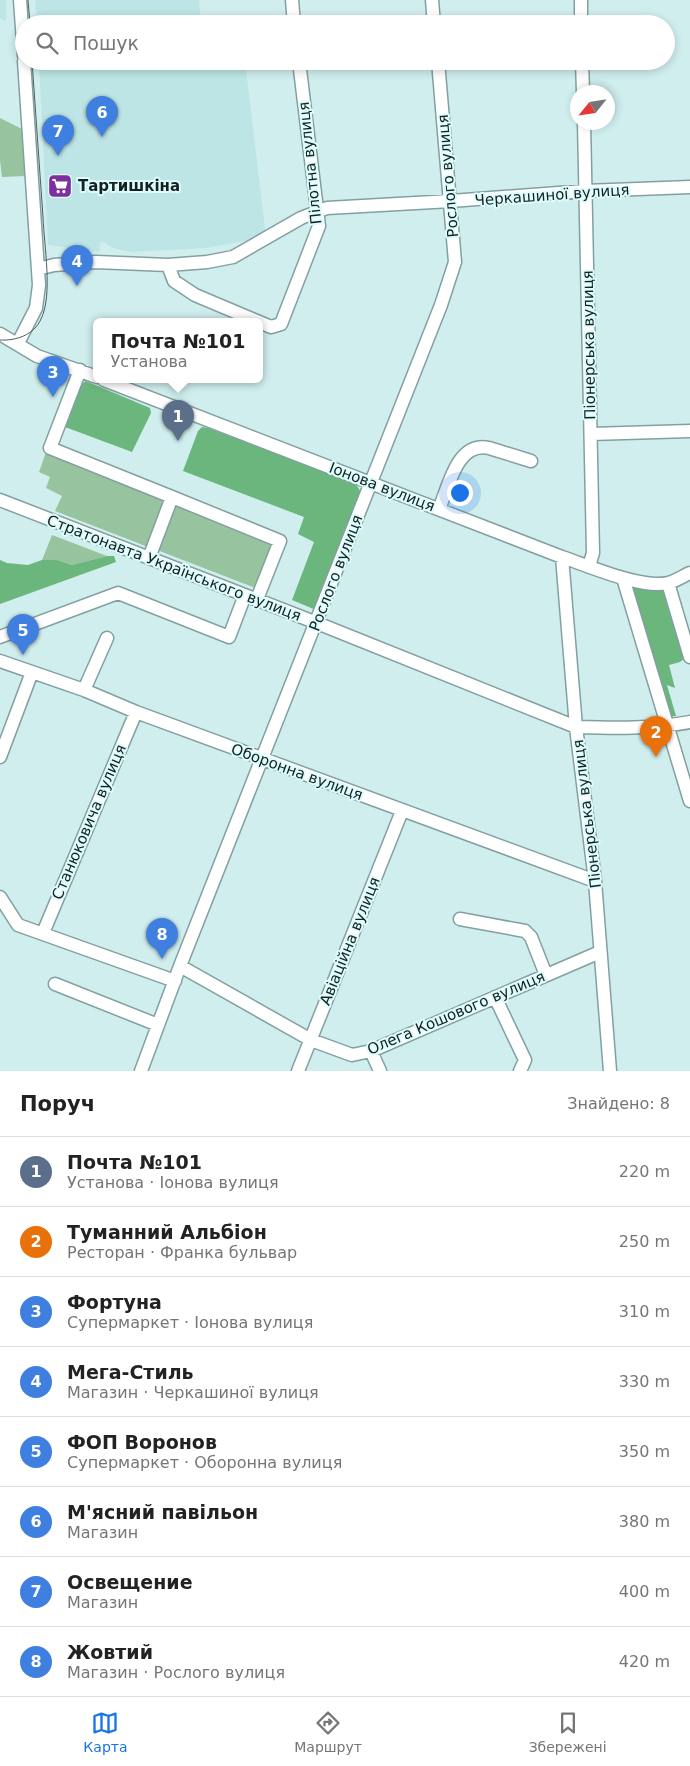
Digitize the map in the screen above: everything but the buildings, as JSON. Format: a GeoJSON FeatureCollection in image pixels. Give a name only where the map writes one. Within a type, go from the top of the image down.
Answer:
{"type":"FeatureCollection","features":[{"type":"Feature","properties":{"kind":"street"},"geometry":{"type":"LineString","coordinates":[[20,0],[21,15]]}},
{"type":"Feature","properties":{"kind":"street"},"geometry":{"type":"LineString","coordinates":[[292,0],[293,15]]}},
{"type":"Feature","properties":{"kind":"street"},"geometry":{"type":"LineString","coordinates":[[432,0],[433,15]]}},
{"type":"Feature","properties":{"kind":"street"},"geometry":{"type":"LineString","coordinates":[[581,0],[582,15]]}},
{"type":"Feature","properties":{"kind":"street"},"geometry":{"type":"LineString","coordinates":[[18,343],[36,308],[39,285],[25,70]]}},
{"type":"Feature","properties":{"kind":"street","name":"Пілотна вулиця"},"geometry":{"type":"LineString","coordinates":[[263,324],[271,328],[281,324],[319,226],[300,70]]}},
{"type":"Feature","properties":{"kind":"street","name":"Рослого вулиця"},"geometry":{"type":"LineString","coordinates":[[141,1071],[180,966],[442,304],[455,262],[439,70]]}},
{"type":"Feature","properties":{"kind":"street"},"geometry":{"type":"LineString","coordinates":[[582,70],[583,85]]}},
{"type":"Feature","properties":{"kind":"street","name":"Піонерська вулиця"},"geometry":{"type":"LineString","coordinates":[[584,130],[593,553],[589,566]]}},
{"type":"Feature","properties":{"kind":"street","name":"Черкашиної вулиця"},"geometry":{"type":"LineString","coordinates":[[38,269],[54,265],[96,262],[168,266],[232,257],[292,222],[327,208],[451,202],[585,191],[690,187]]}},
{"type":"Feature","properties":{"kind":"street","name":"Пілотна вулиця"},"geometry":{"type":"LineString","coordinates":[[168,266],[174,281],[196,295],[250,318]]}},
{"type":"Feature","properties":{"kind":"street"},"geometry":{"type":"LineString","coordinates":[[0,334],[37,356],[93,375]]}},
{"type":"Feature","properties":{"kind":"street"},"geometry":{"type":"LineString","coordinates":[[80,370],[50,448],[280,541],[257,599]]}},
{"type":"Feature","properties":{"kind":"street","name":"Іонова вулиця"},"geometry":{"type":"LineString","coordinates":[[112,383],[562,557],[623,578],[644,583],[668,583],[690,573]]}},
{"type":"Feature","properties":{"kind":"street"},"geometry":{"type":"LineString","coordinates":[[591,434],[690,431]]}},
{"type":"Feature","properties":{"kind":"street"},"geometry":{"type":"LineString","coordinates":[[439,509],[458,463],[464,453],[472,448],[482,446],[531,461]]}},
{"type":"Feature","properties":{"kind":"street"},"geometry":{"type":"LineString","coordinates":[[149,558],[172,497]]}},
{"type":"Feature","properties":{"kind":"street","name":"Стратонавта Українського вулиця"},"geometry":{"type":"LineString","coordinates":[[0,500],[257,599],[576,727],[605,728],[690,722]]}},
{"type":"Feature","properties":{"kind":"street","name":"Піонерська вулиця"},"geometry":{"type":"LineString","coordinates":[[562,557],[576,727],[595,881],[610,1071]]}},
{"type":"Feature","properties":{"kind":"street"},"geometry":{"type":"LineString","coordinates":[[623,578],[690,801]]}},
{"type":"Feature","properties":{"kind":"street"},"geometry":{"type":"LineString","coordinates":[[668,583],[690,657]]}},
{"type":"Feature","properties":{"kind":"street"},"geometry":{"type":"LineString","coordinates":[[0,637],[118,593],[229,637],[245,595]]}},
{"type":"Feature","properties":{"kind":"street"},"geometry":{"type":"LineString","coordinates":[[84,690],[107,638]]}},
{"type":"Feature","properties":{"kind":"street","name":"Оборонна вулиця"},"geometry":{"type":"LineString","coordinates":[[0,661],[84,690],[136,712],[595,881]]}},
{"type":"Feature","properties":{"kind":"street"},"geometry":{"type":"LineString","coordinates":[[0,757],[32,672]]}},
{"type":"Feature","properties":{"kind":"street","name":"Станюковича вулиця"},"geometry":{"type":"LineString","coordinates":[[43,933],[136,712]]}},
{"type":"Feature","properties":{"kind":"street","name":"Авіаційна вулиця"},"geometry":{"type":"LineString","coordinates":[[298,1071],[402,811]]}},
{"type":"Feature","properties":{"kind":"street"},"geometry":{"type":"LineString","coordinates":[[0,897],[18,925],[175,981]]}},
{"type":"Feature","properties":{"kind":"street"},"geometry":{"type":"LineString","coordinates":[[460,919],[525,931],[531,937],[546,975]]}},
{"type":"Feature","properties":{"kind":"street","name":"Олега Кошового вулиця"},"geometry":{"type":"LineString","coordinates":[[180,966],[310,1040],[352,1055],[371,1051],[600,952]]}},
{"type":"Feature","properties":{"kind":"street"},"geometry":{"type":"LineString","coordinates":[[55,984],[158,1025]]}},
{"type":"Feature","properties":{"kind":"street"},"geometry":{"type":"LineString","coordinates":[[495,997],[525,1060],[520,1071]]}},
{"type":"Feature","properties":{"kind":"street"},"geometry":{"type":"LineString","coordinates":[[371,1051],[380,1071]]}},
{"type":"Feature","properties":{"kind":"shaded area"},"geometry":{"type":"Polygon","coordinates":[[[0,0],[6,0],[6,21],[0,18],[0,0]]]}},
{"type":"Feature","properties":{"kind":"shaded area"},"geometry":{"type":"Polygon","coordinates":[[[35,0],[199,0],[200,15],[36,15],[35,0]]]}},
{"type":"Feature","properties":{"kind":"shaded area"},"geometry":{"type":"Polygon","coordinates":[[[39,70],[246,70],[266,237],[207,248],[131,252],[113,248],[101,241],[99,252],[48,245],[39,70]]]}},
{"type":"Feature","properties":{"kind":"green space"},"geometry":{"type":"Polygon","coordinates":[[[0,118],[22,129],[25,176],[2,177],[0,118]]]}},
{"type":"Feature","properties":{"kind":"green space"},"geometry":{"type":"Polygon","coordinates":[[[86,381],[150,408],[151,413],[132,452],[65,427],[81,384],[86,381]]]}},
{"type":"Feature","properties":{"kind":"green space"},"geometry":{"type":"Polygon","coordinates":[[[202,427],[355,483],[361,492],[316,610],[292,600],[314,542],[298,534],[304,517],[183,471],[198,431],[202,427]]]}},
{"type":"Feature","properties":{"kind":"green space"},"geometry":{"type":"Polygon","coordinates":[[[46,452],[165,500],[148,547],[55,511],[62,496],[46,488],[50,477],[39,472],[46,452]]]}},
{"type":"Feature","properties":{"kind":"green space"},"geometry":{"type":"Polygon","coordinates":[[[175,504],[275,543],[258,589],[157,550],[175,504]]]}},
{"type":"Feature","properties":{"kind":"green space"},"geometry":{"type":"Polygon","coordinates":[[[52,535],[107,556],[72,565],[57,560],[42,560],[52,535]]]}},
{"type":"Feature","properties":{"kind":"green space"},"geometry":{"type":"Polygon","coordinates":[[[114,556],[116,562],[0,604],[0,560],[7,563],[28,565],[42,560],[57,560],[72,565],[114,556]]]}},
{"type":"Feature","properties":{"kind":"green space"},"geometry":{"type":"Polygon","coordinates":[[[623,578],[668,583],[689,655],[680,662],[669,665],[675,688],[667,685],[676,716],[664,717],[623,578]]]}},
{"type":"Feature","properties":{"kind":"tram line"},"geometry":{"type":"LineString","coordinates":[[28,0],[29,15]]}},
{"type":"Feature","properties":{"kind":"tram line"},"geometry":{"type":"LineString","coordinates":[[0,340],[18,338],[34,329],[41,319],[47,297],[47,270],[33,70]]}},
{"type":"Feature","properties":{"kind":"place","name":"М'ясний павільон"},"geometry":{"type":"Point","coordinates":[102,137]}},
{"type":"Feature","properties":{"kind":"place","name":"Освещение"},"geometry":{"type":"Point","coordinates":[58,156]}},
{"type":"Feature","properties":{"kind":"place","name":"Тартишкіна"},"geometry":{"type":"Point","coordinates":[60,186]}},
{"type":"Feature","properties":{"kind":"place","name":"Мега-Стиль"},"geometry":{"type":"Point","coordinates":[77,286]}},
{"type":"Feature","properties":{"kind":"place","name":"Фортуна"},"geometry":{"type":"Point","coordinates":[53,397]}},
{"type":"Feature","properties":{"kind":"place","name":"Почта №101"},"geometry":{"type":"Point","coordinates":[178,441]}},
{"type":"Feature","properties":{"kind":"place","name":"ФОП Воронов"},"geometry":{"type":"Point","coordinates":[23,655]}},
{"type":"Feature","properties":{"kind":"place","name":"Туманний Альбіон"},"geometry":{"type":"Point","coordinates":[656,757]}},
{"type":"Feature","properties":{"kind":"place","name":"Жовтий"},"geometry":{"type":"Point","coordinates":[162,959]}}]}
